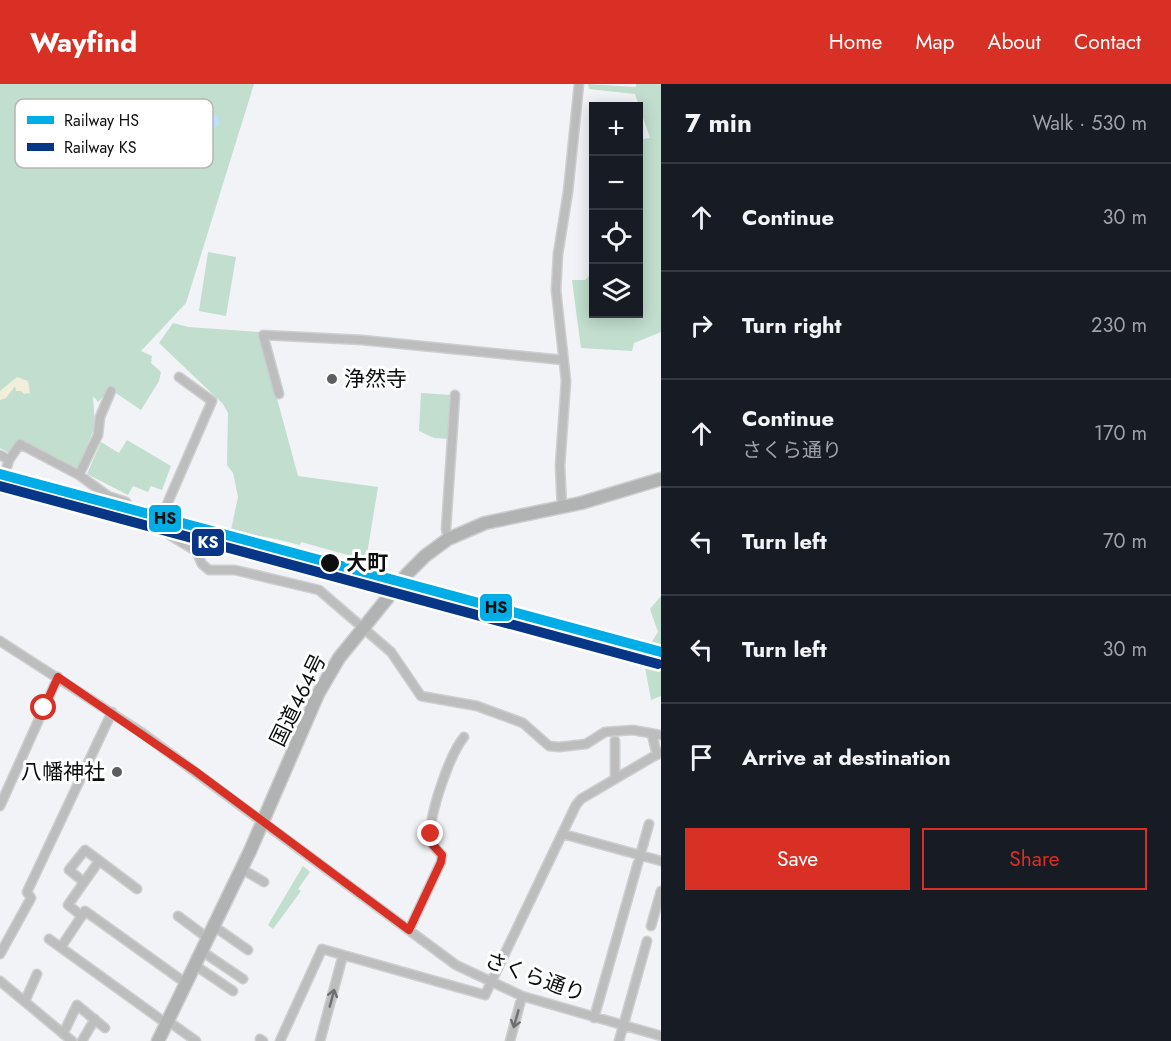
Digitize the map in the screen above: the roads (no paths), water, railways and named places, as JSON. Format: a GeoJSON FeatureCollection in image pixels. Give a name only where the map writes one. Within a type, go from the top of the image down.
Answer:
{"type":"FeatureCollection","features":[{"type":"Feature","properties":{"kind":"highway","name":"国道464号"},"geometry":{"type":"LineString","coordinates":[[158,1041],[264,822],[318,694],[339,658],[407,574],[425,556],[448,539],[485,523],[562,507],[661,479]]}},
{"type":"Feature","properties":{"kind":"street"},"geometry":{"type":"LineString","coordinates":[[562,507],[560,466],[566,381],[557,315],[558,254],[568,192],[579,84]]}},
{"type":"Feature","properties":{"kind":"street"},"geometry":{"type":"LineString","coordinates":[[279,394],[263,335],[362,340],[563,360]]}},
{"type":"Feature","properties":{"kind":"street"},"geometry":{"type":"LineString","coordinates":[[158,525],[212,401],[179,377]]}},
{"type":"Feature","properties":{"kind":"street"},"geometry":{"type":"LineString","coordinates":[[79,475],[98,435],[100,417],[111,391]]}},
{"type":"Feature","properties":{"kind":"street"},"geometry":{"type":"LineString","coordinates":[[448,539],[446,529],[455,395]]}},
{"type":"Feature","properties":{"kind":"street"},"geometry":{"type":"LineString","coordinates":[[0,489],[9,460],[20,444],[79,475],[108,496],[126,502],[134,517],[158,525],[160,530],[196,551],[201,564],[209,570],[235,570],[312,587],[345,610],[391,652],[417,693],[428,698],[477,706],[523,723],[549,746],[586,744],[605,732],[633,730],[657,735],[659,753],[581,799],[486,995],[322,949],[281,1041]]}},
{"type":"Feature","properties":{"kind":"street"},"geometry":{"type":"LineString","coordinates":[[0,455],[9,460]]}},
{"type":"Feature","properties":{"kind":"street","name":"さくら通り"},"geometry":{"type":"LineString","coordinates":[[0,640],[112,712],[456,964],[490,983],[522,996],[661,1036]]}},
{"type":"Feature","properties":{"kind":"street"},"geometry":{"type":"LineString","coordinates":[[0,806],[58,677]]}},
{"type":"Feature","properties":{"kind":"street"},"geometry":{"type":"LineString","coordinates":[[0,954],[31,897],[27,892],[112,712]]}},
{"type":"Feature","properties":{"kind":"street"},"geometry":{"type":"LineString","coordinates":[[409,930],[441,862],[442,855],[433,845],[431,834],[444,774],[464,737]]}},
{"type":"Feature","properties":{"kind":"street"},"geometry":{"type":"LineString","coordinates":[[615,741],[615,779]]}},
{"type":"Feature","properties":{"kind":"street"},"geometry":{"type":"LineString","coordinates":[[594,1018],[649,824]]}},
{"type":"Feature","properties":{"kind":"street"},"geometry":{"type":"LineString","coordinates":[[563,834],[661,861]]}},
{"type":"Feature","properties":{"kind":"street"},"geometry":{"type":"LineString","coordinates":[[84,882],[69,870],[85,850],[137,889]]}},
{"type":"Feature","properties":{"kind":"street"},"geometry":{"type":"LineString","coordinates":[[82,916],[68,905],[99,861]]}},
{"type":"Feature","properties":{"kind":"street"},"geometry":{"type":"LineString","coordinates":[[242,869],[264,882]]}},
{"type":"Feature","properties":{"kind":"street"},"geometry":{"type":"LineString","coordinates":[[651,926],[661,891]]}},
{"type":"Feature","properties":{"kind":"street"},"geometry":{"type":"LineString","coordinates":[[61,947],[85,911],[187,984]]}},
{"type":"Feature","properties":{"kind":"street"},"geometry":{"type":"LineString","coordinates":[[178,916],[212,933],[246,945]]}},
{"type":"Feature","properties":{"kind":"street"},"geometry":{"type":"LineString","coordinates":[[49,939],[196,1041]]}},
{"type":"Feature","properties":{"kind":"street"},"geometry":{"type":"LineString","coordinates":[[619,1041],[647,941]]}},
{"type":"Feature","properties":{"kind":"street"},"geometry":{"type":"LineString","coordinates":[[203,952],[243,979]]}},
{"type":"Feature","properties":{"kind":"street"},"geometry":{"type":"LineString","coordinates":[[320,1041],[343,955]]}},
{"type":"Feature","properties":{"kind":"street"},"geometry":{"type":"LineString","coordinates":[[196,966],[233,991]]}},
{"type":"Feature","properties":{"kind":"street"},"geometry":{"type":"LineString","coordinates":[[25,1001],[37,980]]}},
{"type":"Feature","properties":{"kind":"street"},"geometry":{"type":"LineString","coordinates":[[0,981],[72,1041]]}},
{"type":"Feature","properties":{"kind":"street"},"geometry":{"type":"LineString","coordinates":[[510,1041],[522,996]]}},
{"type":"Feature","properties":{"kind":"street"},"geometry":{"type":"LineString","coordinates":[[63,1034],[77,1005],[105,1028]]}},
{"type":"Feature","properties":{"kind":"street"},"geometry":{"type":"LineString","coordinates":[[82,1041],[94,1019]]}},
{"type":"Feature","properties":{"kind":"water"},"geometry":{"type":"Polygon","coordinates":[[[213,114],[217,116],[220,123],[213,129],[213,114]]]}},
{"type":"Feature","properties":{"kind":"rail line","name":"HS"},"geometry":{"type":"LineString","coordinates":[[0,474],[661,652]]}},
{"type":"Feature","properties":{"kind":"rail line","name":"KS"},"geometry":{"type":"LineString","coordinates":[[0,486],[658,664]]}},
{"type":"Feature","properties":{"kind":"place","name":"浄然寺"},"geometry":{"type":"Point","coordinates":[332,379]}},
{"type":"Feature","properties":{"kind":"place","name":"大町"},"geometry":{"type":"Point","coordinates":[330,563]}},
{"type":"Feature","properties":{"kind":"place","name":"八幡神社"},"geometry":{"type":"Point","coordinates":[117,772]}}]}
